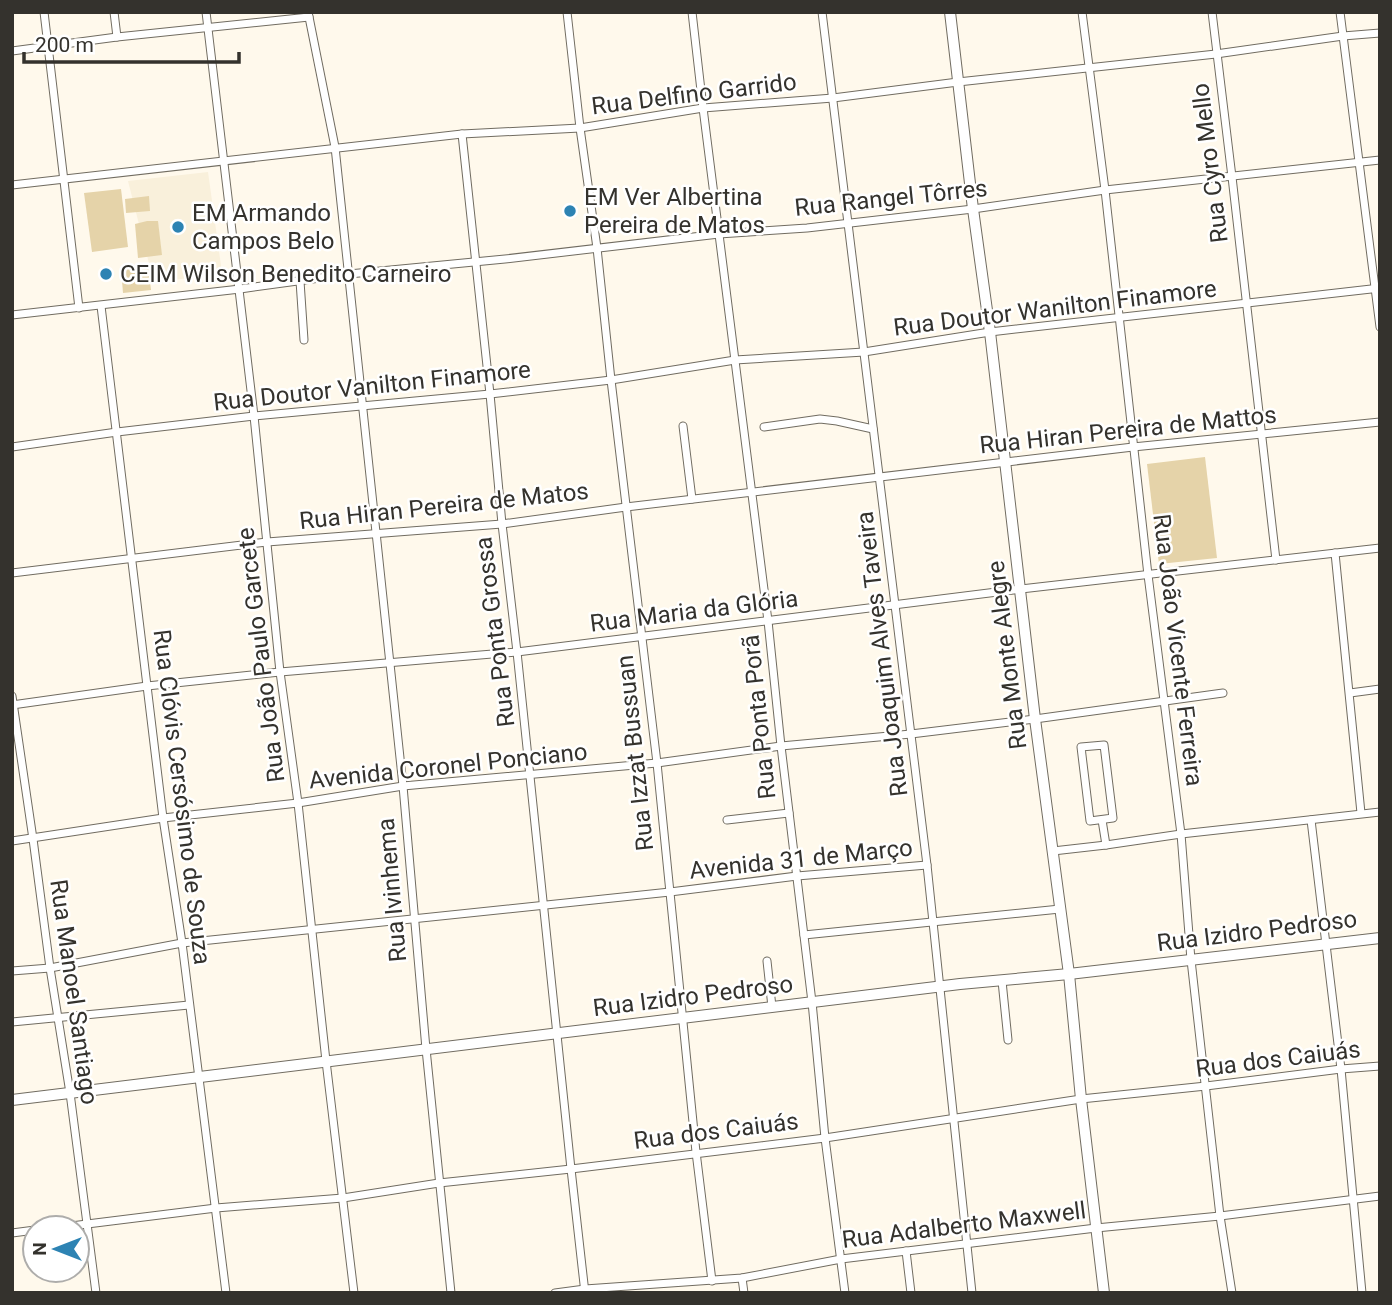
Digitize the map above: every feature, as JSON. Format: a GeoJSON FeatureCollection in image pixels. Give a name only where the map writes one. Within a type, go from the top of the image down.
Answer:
{"type":"FeatureCollection","features":[{"type":"Feature","properties":{"kind":"street"},"geometry":{"type":"LineString","coordinates":[[44,12],[79,308]]}},
{"type":"Feature","properties":{"kind":"street"},"geometry":{"type":"LineString","coordinates":[[114,12],[117,37]]}},
{"type":"Feature","properties":{"kind":"street","name":"Rua João Paulo Garcete"},"geometry":{"type":"LineString","coordinates":[[206,12],[240,289],[280,672],[298,803],[354,1293]]}},
{"type":"Feature","properties":{"kind":"street","name":"Rua Izzat Bussuan"},"geometry":{"type":"LineString","coordinates":[[567,12],[657,763],[696,1153],[712,1281]]}},
{"type":"Feature","properties":{"kind":"street","name":"Rua Ponta Porã"},"geometry":{"type":"LineString","coordinates":[[692,12],[768,621],[825,1138],[845,1293]]}},
{"type":"Feature","properties":{"kind":"street","name":"Rua Joaquim Alves Taveira"},"geometry":{"type":"LineString","coordinates":[[822,12],[927,865],[972,1293]]}},
{"type":"Feature","properties":{"kind":"street","name":"Rua Monte Alegre"},"geometry":{"type":"LineString","coordinates":[[950,12],[1035,719],[1069,974],[1104,1293]]}},
{"type":"Feature","properties":{"kind":"street","name":"Rua João Vicente Ferreira"},"geometry":{"type":"LineString","coordinates":[[1082,12],[1181,834],[1191,960],[1231,1293]]}},
{"type":"Feature","properties":{"kind":"street","name":"Rua Cyro Mello"},"geometry":{"type":"LineString","coordinates":[[1212,12],[1276,560]]}},
{"type":"Feature","properties":{"kind":"street"},"geometry":{"type":"LineString","coordinates":[[1340,12],[1380,327]]}},
{"type":"Feature","properties":{"kind":"street"},"geometry":{"type":"LineString","coordinates":[[12,51],[308,15]]}},
{"type":"Feature","properties":{"kind":"street","name":"Rua Ivinhema"},"geometry":{"type":"LineString","coordinates":[[308,15],[335,148],[403,786],[451,1293]]}},
{"type":"Feature","properties":{"kind":"street","name":"Rua Delfino Garrido"},"geometry":{"type":"LineString","coordinates":[[12,185],[462,134],[580,128],[702,108],[833,98],[1380,33]]}},
{"type":"Feature","properties":{"kind":"street","name":"Rua Ponta Grossa"},"geometry":{"type":"LineString","coordinates":[[462,134],[585,1291]]}},
{"type":"Feature","properties":{"kind":"street","name":"Rua Rangel Tôrres"},"geometry":{"type":"LineString","coordinates":[[12,315],[349,274],[719,234],[807,228],[973,209],[1105,190],[1380,160]]}},
{"type":"Feature","properties":{"kind":"street"},"geometry":{"type":"LineString","coordinates":[[300,281],[304,340]]}},
{"type":"Feature","properties":{"kind":"street","name":"Rua Doutor Wanilton Finamore"},"geometry":{"type":"LineString","coordinates":[[735,360],[864,352],[990,332],[1377,289]]}},
{"type":"Feature","properties":{"kind":"street","name":"Rua Clóvis Cersósimo de Souza"},"geometry":{"type":"LineString","coordinates":[[101,306],[163,818],[182,943],[226,1293]]}},
{"type":"Feature","properties":{"kind":"street","name":"Rua Doutor Vanilton Finamore"},"geometry":{"type":"LineString","coordinates":[[12,447],[254,416],[611,380],[735,360]]}},
{"type":"Feature","properties":{"kind":"street"},"geometry":{"type":"LineString","coordinates":[[764,427],[820,419],[873,429]]}},
{"type":"Feature","properties":{"kind":"street","name":"Rua Hiran Pereira de Mattos"},"geometry":{"type":"LineString","coordinates":[[880,477],[1133,447],[1380,422]]}},
{"type":"Feature","properties":{"kind":"street"},"geometry":{"type":"LineString","coordinates":[[683,426],[692,499]]}},
{"type":"Feature","properties":{"kind":"street","name":"Rua Hiran Pereira de Matos"},"geometry":{"type":"LineString","coordinates":[[12,573],[267,542],[502,523],[880,477]]}},
{"type":"Feature","properties":{"kind":"street","name":"Rua Maria da Glória"},"geometry":{"type":"LineString","coordinates":[[13,702],[280,672],[517,652],[1021,589],[1380,548]]}},
{"type":"Feature","properties":{"kind":"street"},"geometry":{"type":"LineString","coordinates":[[1335,553],[1361,813]]}},
{"type":"Feature","properties":{"kind":"street"},"geometry":{"type":"LineString","coordinates":[[1350,693],[1380,689]]}},
{"type":"Feature","properties":{"kind":"street","name":"Avenida Coronel Ponciano"},"geometry":{"type":"LineString","coordinates":[[12,841],[163,818],[298,803],[403,786],[657,763],[781,746],[1035,719],[1223,693]]}},
{"type":"Feature","properties":{"kind":"street","name":"Rua Manoel Santiago"},"geometry":{"type":"LineString","coordinates":[[13,702],[87,1214]]}},
{"type":"Feature","properties":{"kind":"street"},"geometry":{"type":"LineString","coordinates":[[1104,745],[1113,818],[1102,820],[1090,821],[1081,747],[1104,745]]}},
{"type":"Feature","properties":{"kind":"street"},"geometry":{"type":"LineString","coordinates":[[1053,850],[1380,812]]}},
{"type":"Feature","properties":{"kind":"street"},"geometry":{"type":"LineString","coordinates":[[727,820],[789,813]]}},
{"type":"Feature","properties":{"kind":"street"},"geometry":{"type":"LineString","coordinates":[[1102,820],[1106,845]]}},
{"type":"Feature","properties":{"kind":"street"},"geometry":{"type":"LineString","coordinates":[[1311,820],[1341,1069],[1362,1293]]}},
{"type":"Feature","properties":{"kind":"street","name":"Avenida 31 de Março"},"geometry":{"type":"LineString","coordinates":[[12,971],[50,968],[182,943],[670,892],[797,876],[927,865]]}},
{"type":"Feature","properties":{"kind":"street"},"geometry":{"type":"LineString","coordinates":[[804,935],[1060,909]]}},
{"type":"Feature","properties":{"kind":"street","name":"Rua Izidro Pedroso"},"geometry":{"type":"LineString","coordinates":[[12,1100],[812,1002],[1380,938]]}},
{"type":"Feature","properties":{"kind":"street"},"geometry":{"type":"LineString","coordinates":[[767,961],[772,1007]]}},
{"type":"Feature","properties":{"kind":"street"},"geometry":{"type":"LineString","coordinates":[[1002,981],[1008,1040]]}},
{"type":"Feature","properties":{"kind":"street"},"geometry":{"type":"LineString","coordinates":[[12,1023],[189,1005]]}},
{"type":"Feature","properties":{"kind":"street","name":"Rua dos Caiuás"},"geometry":{"type":"LineString","coordinates":[[91,1224],[216,1208],[343,1198],[439,1183],[825,1138],[1081,1100],[1380,1066]]}},
{"type":"Feature","properties":{"kind":"street","name":"Rua Adalberto Maxwell"},"geometry":{"type":"LineString","coordinates":[[555,1293],[742,1278],[841,1259],[1096,1227],[1220,1216],[1380,1196]]}},
{"type":"Feature","properties":{"kind":"street","name":"Rua Manoel Santiago"},"geometry":{"type":"LineString","coordinates":[[91,1250],[96,1293]]}},
{"type":"Feature","properties":{"kind":"street"},"geometry":{"type":"LineString","coordinates":[[906,1251],[911,1293]]}},
{"type":"Feature","properties":{"kind":"street"},"geometry":{"type":"LineString","coordinates":[[742,1278],[744,1293]]}},
{"type":"Feature","properties":{"kind":"shaded area","name":"EM Armando Campos Belo"},"geometry":{"type":"Polygon","coordinates":[[[208,172],[222,273],[154,283],[128,181],[208,172]]]}},
{"type":"Feature","properties":{"kind":"shaded area"},"geometry":{"type":"Polygon","coordinates":[[[121,189],[128,247],[92,252],[84,193],[121,189]]]}},
{"type":"Feature","properties":{"kind":"shaded area"},"geometry":{"type":"Polygon","coordinates":[[[149,196],[150,211],[126,213],[125,199],[149,196]]]}},
{"type":"Feature","properties":{"kind":"shaded area"},"geometry":{"type":"Polygon","coordinates":[[[158,221],[162,255],[138,258],[135,224],[158,221]]]}},
{"type":"Feature","properties":{"kind":"shaded area"},"geometry":{"type":"Polygon","coordinates":[[[148,265],[151,290],[123,293],[121,268],[148,265]]]}},
{"type":"Feature","properties":{"kind":"shaded area"},"geometry":{"type":"Polygon","coordinates":[[[1205,457],[1217,558],[1159,564],[1147,464],[1205,457]]]}},
{"type":"Feature","properties":{"kind":"place","name":"EM Ver Albertina Pereira de Matos"},"geometry":{"type":"Point","coordinates":[570,211]}},
{"type":"Feature","properties":{"kind":"place","name":"EM Armando Campos Belo"},"geometry":{"type":"Point","coordinates":[178,227]}},
{"type":"Feature","properties":{"kind":"place","name":"CEIM Wilson Benedito Carneiro"},"geometry":{"type":"Point","coordinates":[106,274]}}]}
